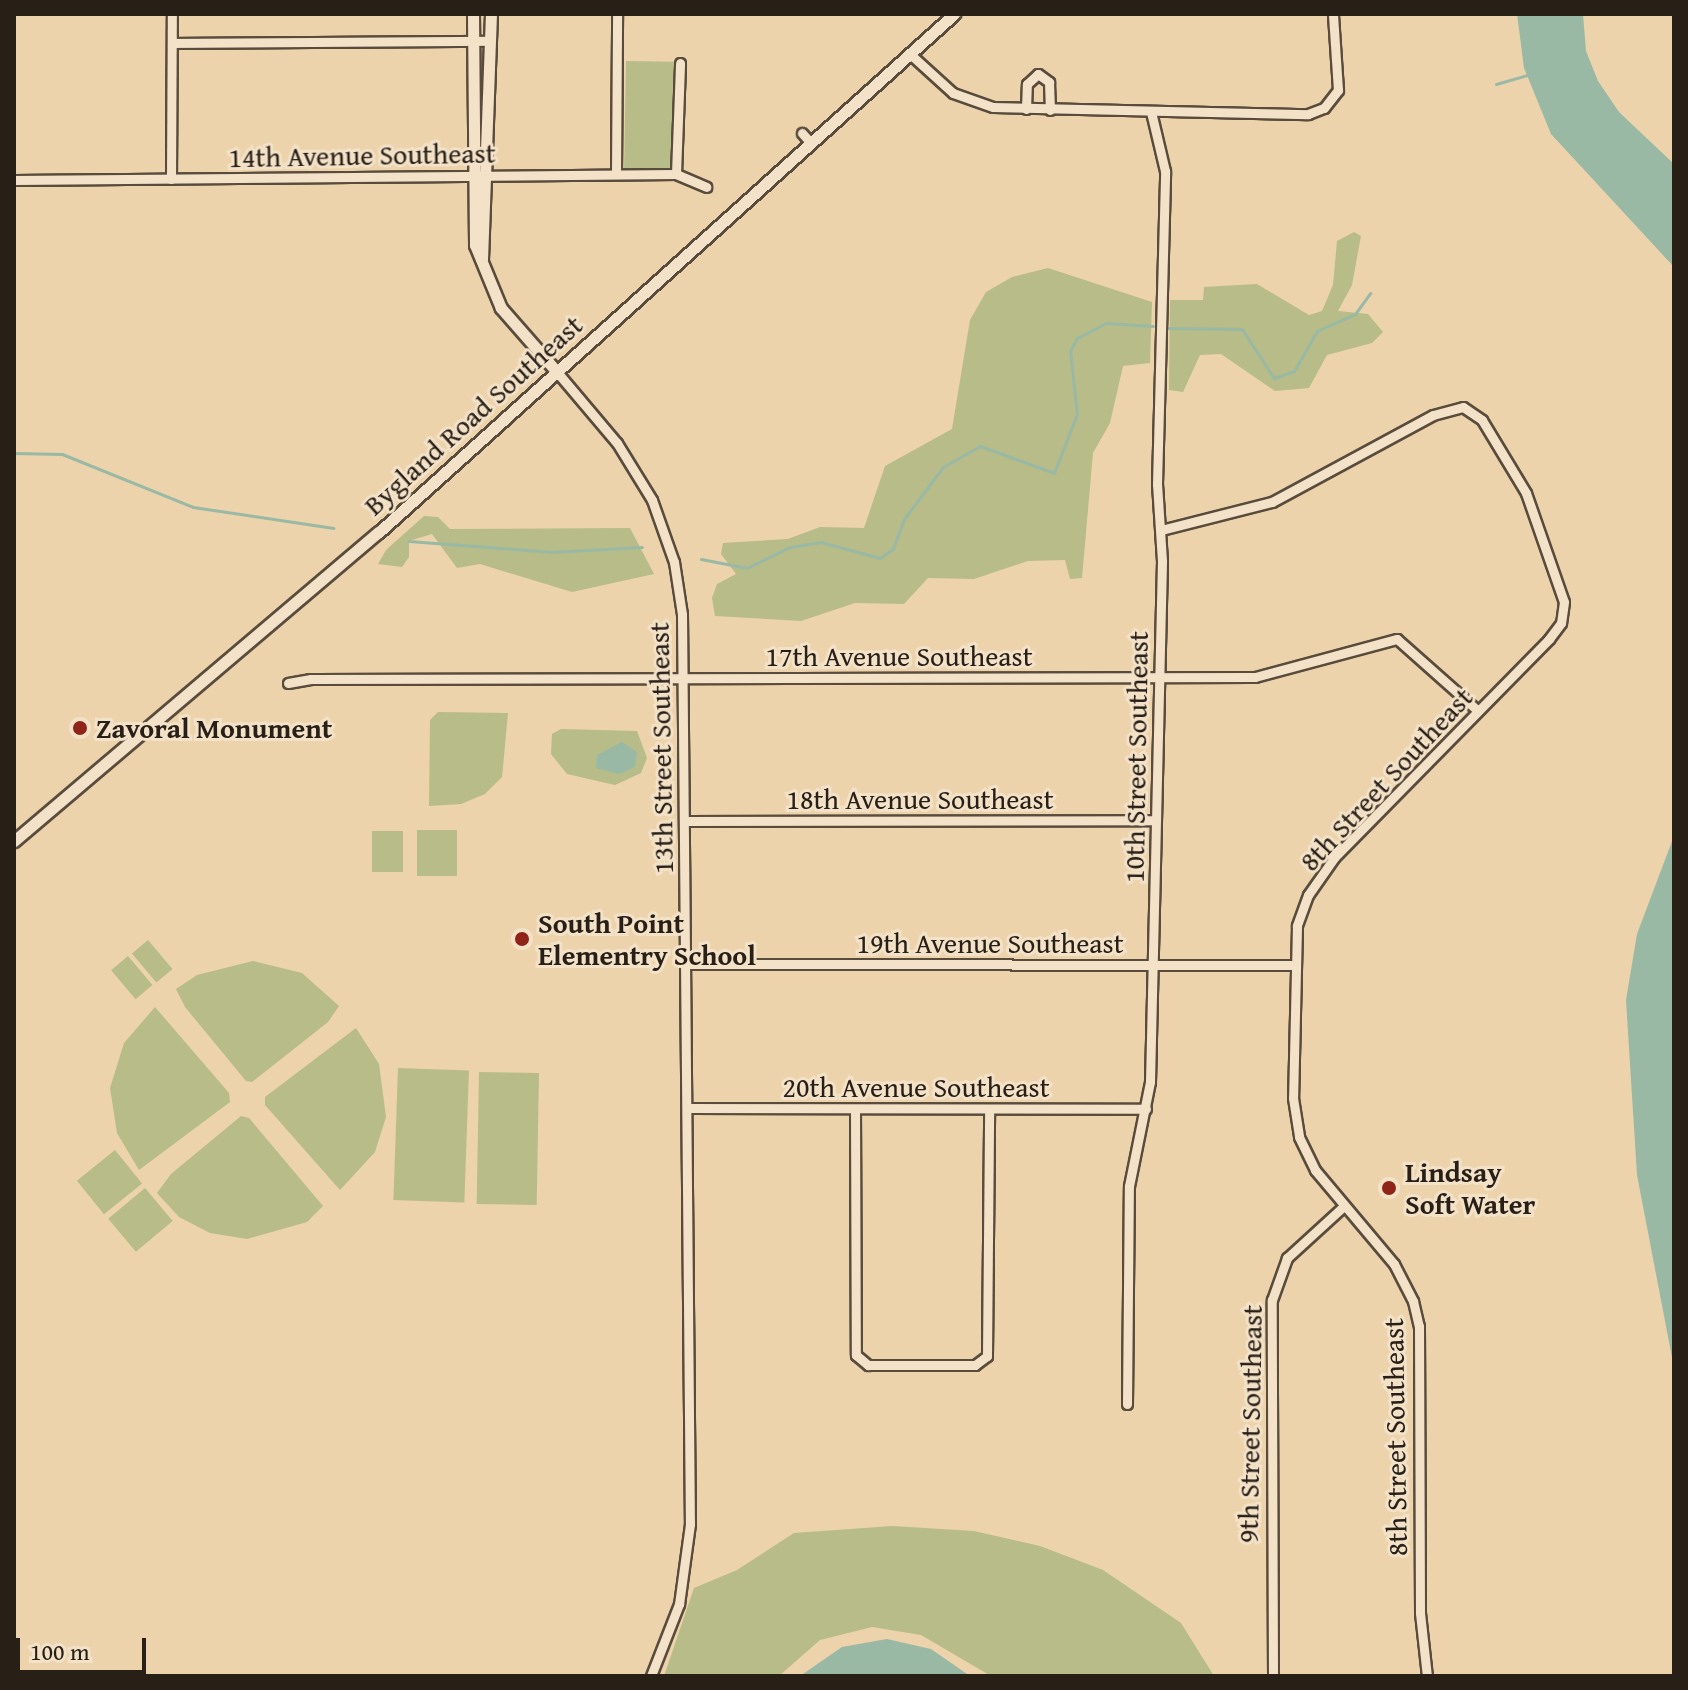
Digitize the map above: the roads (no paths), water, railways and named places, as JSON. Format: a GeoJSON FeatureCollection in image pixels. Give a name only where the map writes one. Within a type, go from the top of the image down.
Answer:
{"type":"FeatureCollection","features":[{"type":"Feature","properties":{"kind":"street"},"geometry":{"type":"LineString","coordinates":[[171,179],[172,14]]}},
{"type":"Feature","properties":{"kind":"street"},"geometry":{"type":"LineString","coordinates":[[473,14],[471,175],[475,245],[484,275],[501,308],[557,372]]}},
{"type":"Feature","properties":{"kind":"street"},"geometry":{"type":"LineString","coordinates":[[484,275],[491,14]]}},
{"type":"Feature","properties":{"kind":"street"},"geometry":{"type":"LineString","coordinates":[[616,174],[617,14]]}},
{"type":"Feature","properties":{"kind":"street","name":"Bygland Road Southeast"},"geometry":{"type":"LineString","coordinates":[[14,841],[238,654],[954,14]]}},
{"type":"Feature","properties":{"kind":"street"},"geometry":{"type":"LineString","coordinates":[[910,54],[967,100],[1026,109],[1308,114],[1324,108],[1335,98],[1341,79],[1333,14]]}},
{"type":"Feature","properties":{"kind":"street"},"geometry":{"type":"LineString","coordinates":[[172,43],[490,41]]}},
{"type":"Feature","properties":{"kind":"street"},"geometry":{"type":"LineString","coordinates":[[676,174],[680,63]]}},
{"type":"Feature","properties":{"kind":"street"},"geometry":{"type":"LineString","coordinates":[[1026,109],[1027,84],[1038,74],[1049,82],[1050,110]]}},
{"type":"Feature","properties":{"kind":"street","name":"10th Street Southeast"},"geometry":{"type":"LineString","coordinates":[[1127,1404],[1129,1186],[1146,1109],[1153,965],[1159,677],[1161,530],[1157,484],[1165,180],[1151,112]]}},
{"type":"Feature","properties":{"kind":"street"},"geometry":{"type":"LineString","coordinates":[[802,133],[811,143]]}},
{"type":"Feature","properties":{"kind":"street","name":"14th Avenue Southeast"},"geometry":{"type":"LineString","coordinates":[[14,180],[676,174],[706,187]]}},
{"type":"Feature","properties":{"kind":"street","name":"13th Street Southeast"},"geometry":{"type":"LineString","coordinates":[[557,372],[631,462],[660,519],[680,592],[691,1496],[685,1579],[651,1676]]}},
{"type":"Feature","properties":{"kind":"street","name":"8th Street Southeast"},"geometry":{"type":"LineString","coordinates":[[1161,530],[1272,502],[1433,415],[1463,407],[1482,420],[1526,493],[1564,602],[1556,632],[1319,877],[1301,913],[1294,965],[1295,1118],[1307,1156],[1344,1206],[1394,1264],[1413,1301],[1419,1326],[1420,1613],[1427,1676]]}},
{"type":"Feature","properties":{"kind":"street","name":"17th Avenue Southeast"},"geometry":{"type":"LineString","coordinates":[[288,683],[311,679],[1277,675],[1397,639],[1478,711]]}},
{"type":"Feature","properties":{"kind":"street","name":"18th Avenue Southeast"},"geometry":{"type":"LineString","coordinates":[[684,821],[1156,820]]}},
{"type":"Feature","properties":{"kind":"street","name":"19th Avenue Southeast"},"geometry":{"type":"LineString","coordinates":[[685,964],[1294,965]]}},
{"type":"Feature","properties":{"kind":"street","name":"20th Avenue Southeast"},"geometry":{"type":"LineString","coordinates":[[687,1108],[1146,1109]]}},
{"type":"Feature","properties":{"kind":"street"},"geometry":{"type":"LineString","coordinates":[[855,1109],[856,1355],[868,1365],[975,1365],[987,1356],[989,1110]]}},
{"type":"Feature","properties":{"kind":"street","name":"9th Street Southeast"},"geometry":{"type":"LineString","coordinates":[[1272,1674],[1272,1300],[1287,1258],[1344,1206]]}},
{"type":"Feature","properties":{"kind":"waterway"},"geometry":{"type":"LineString","coordinates":[[1496,84],[1527,75]]}},
{"type":"Feature","properties":{"kind":"waterway"},"geometry":{"type":"LineString","coordinates":[[1169,328],[1242,329],[1274,378],[1294,371],[1317,331],[1355,314],[1370,293]]}},
{"type":"Feature","properties":{"kind":"waterway"},"geometry":{"type":"LineString","coordinates":[[701,559],[747,568],[790,547],[821,542],[880,558],[893,549],[904,519],[943,467],[980,446],[1054,473],[1077,414],[1070,351],[1077,338],[1106,323],[1153,326]]}},
{"type":"Feature","properties":{"kind":"waterway"},"geometry":{"type":"LineString","coordinates":[[14,453],[62,454],[193,507],[333,528]]}},
{"type":"Feature","properties":{"kind":"waterway"},"geometry":{"type":"LineString","coordinates":[[409,541],[552,552],[642,547]]}},
{"type":"Feature","properties":{"kind":"place","name":"Zavoral Monument"},"geometry":{"type":"Point","coordinates":[80,728]}},
{"type":"Feature","properties":{"kind":"place","name":"South Point Elementry School"},"geometry":{"type":"Point","coordinates":[522,939]}},
{"type":"Feature","properties":{"kind":"place","name":"Lindsay Soft Water"},"geometry":{"type":"Point","coordinates":[1389,1188]}}]}
